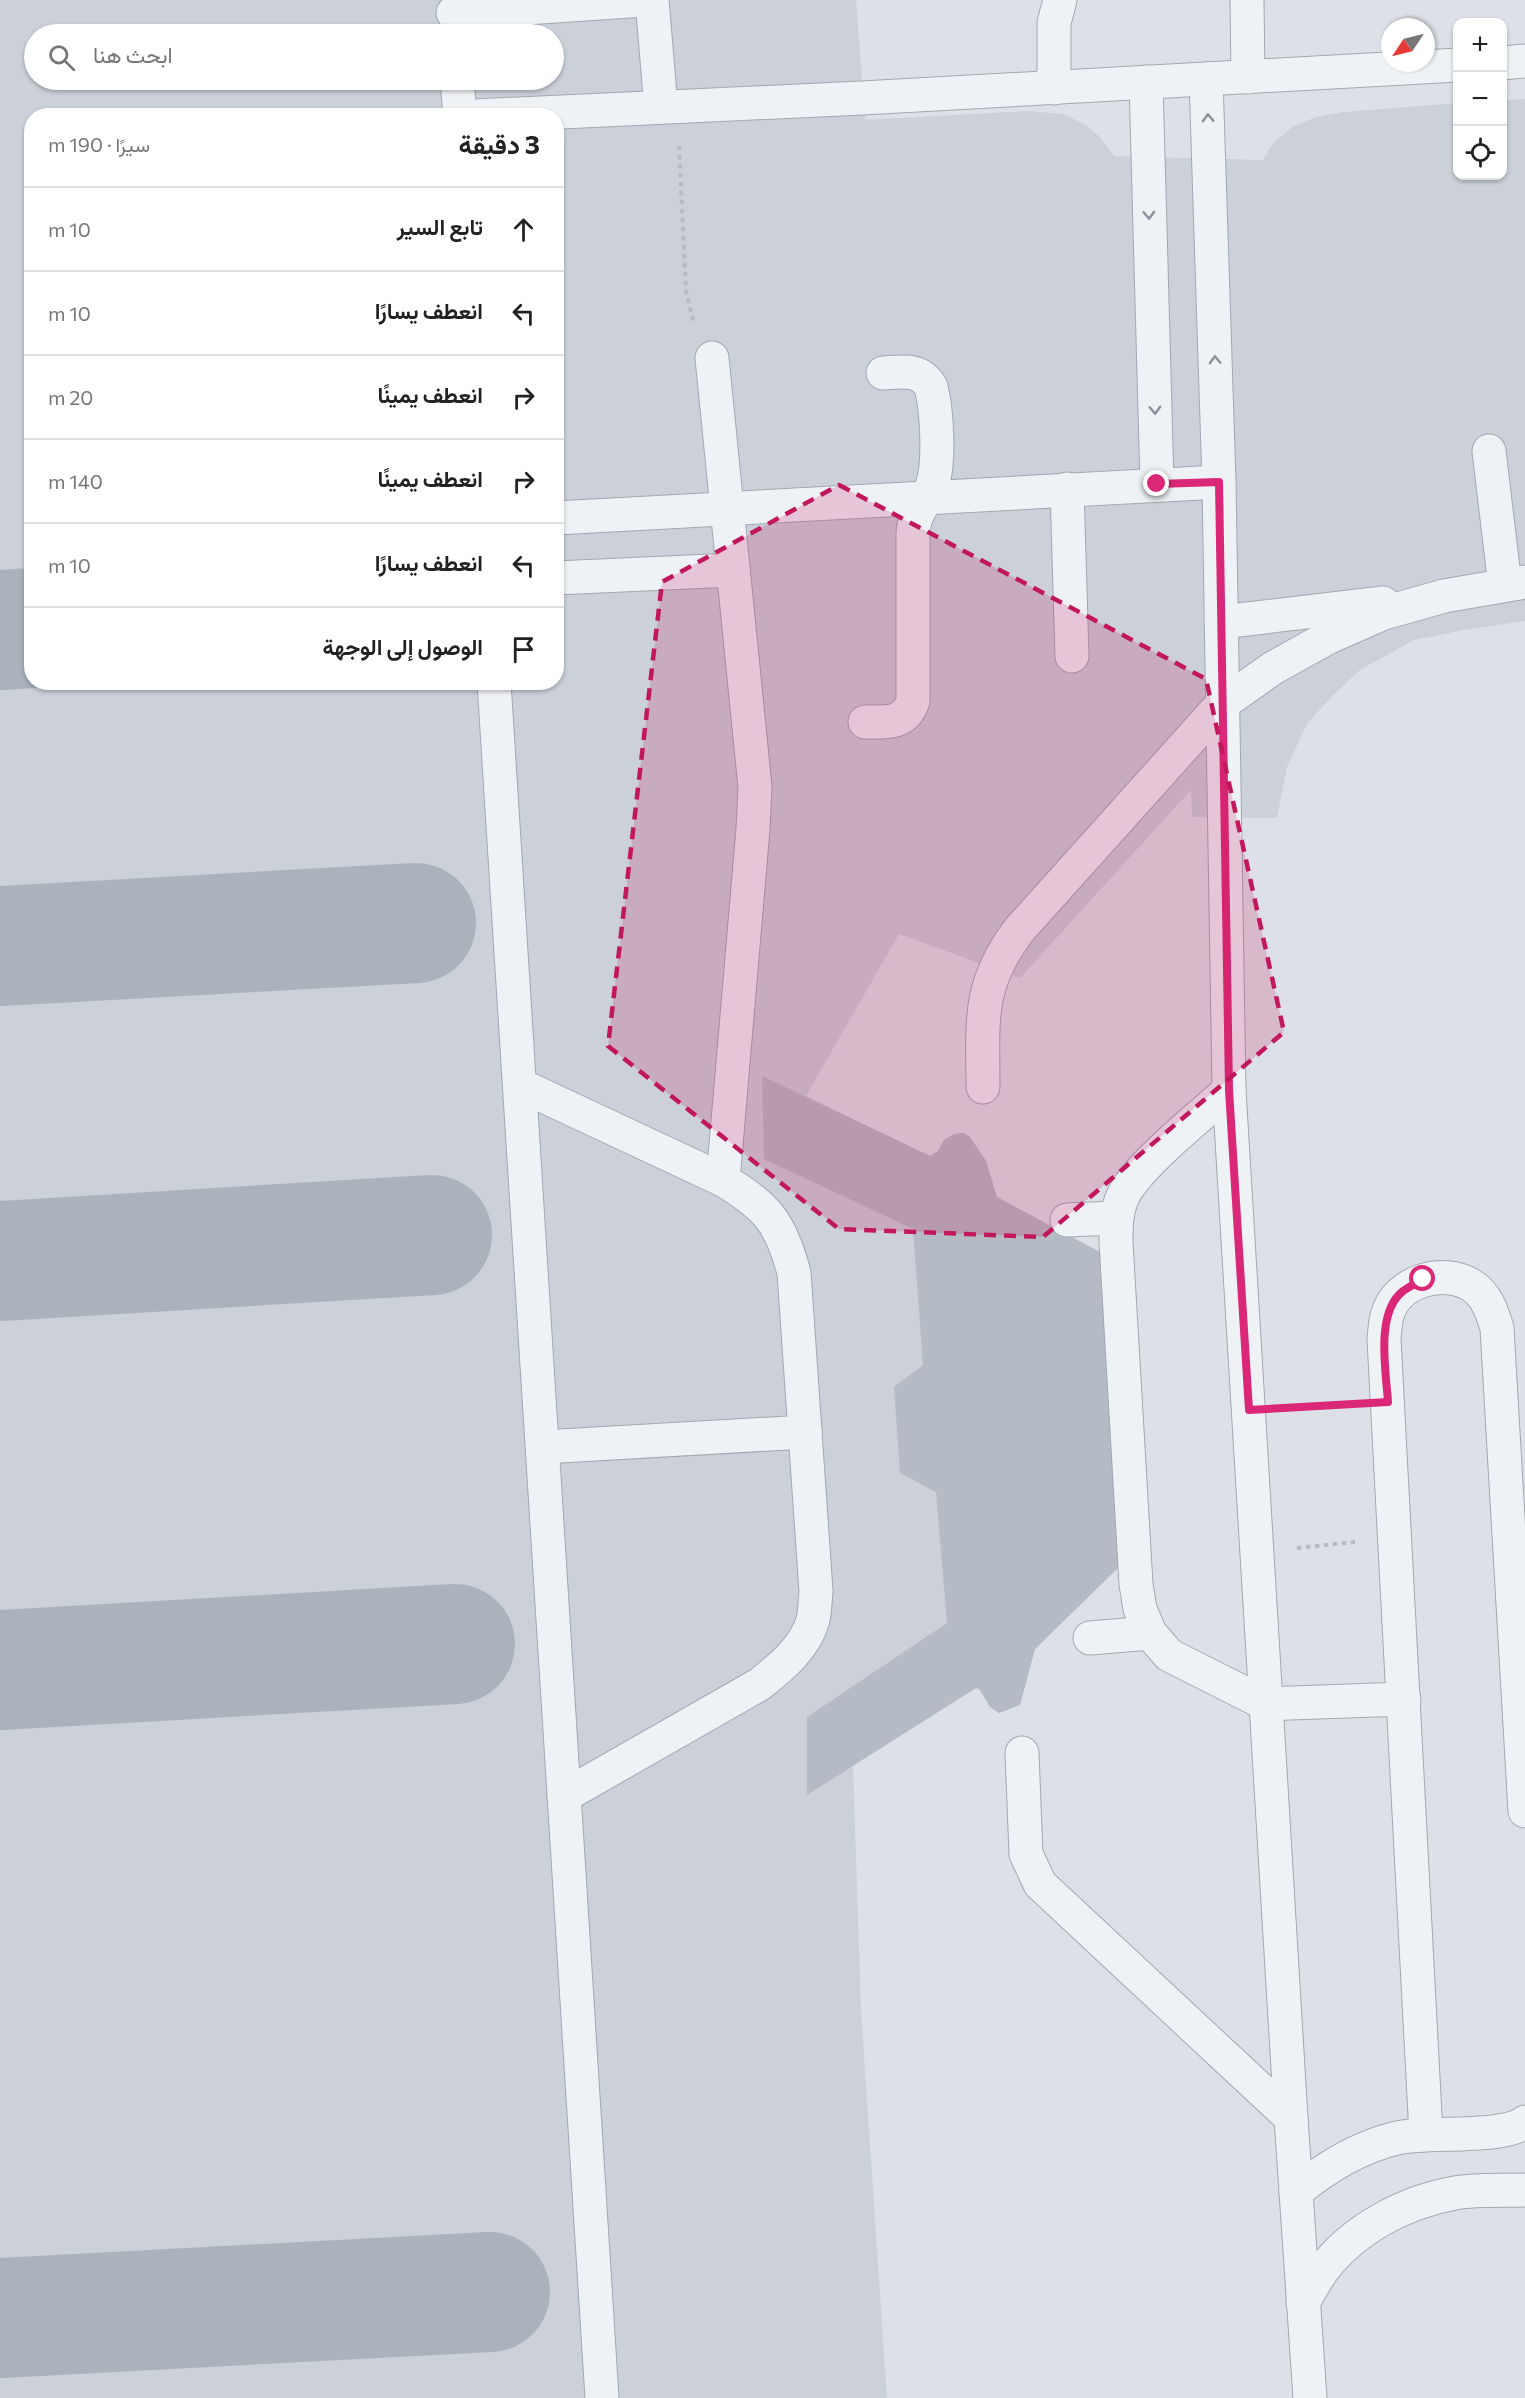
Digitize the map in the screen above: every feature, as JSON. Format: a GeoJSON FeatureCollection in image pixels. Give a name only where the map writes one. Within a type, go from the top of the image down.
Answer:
{"type":"FeatureCollection","features":[{"type":"Feature","properties":{"kind":"lane"},"geometry":{"type":"LineString","coordinates":[[453,16],[644,0]]}},
{"type":"Feature","properties":{"kind":"lane"},"geometry":{"type":"LineString","coordinates":[[652,0],[669,107]]}},
{"type":"Feature","properties":{"kind":"lane"},"geometry":{"type":"LineString","coordinates":[[1054,88],[1054,23],[1060,0]]}},
{"type":"Feature","properties":{"kind":"lane"},"geometry":{"type":"LineString","coordinates":[[1247,0],[1248,77]]}},
{"type":"Feature","properties":{"kind":"lane"},"geometry":{"type":"LineString","coordinates":[[1507,63],[1525,61]]}},
{"type":"Feature","properties":{"kind":"lane"},"geometry":{"type":"LineString","coordinates":[[564,112],[1054,88],[1453,65]]}},
{"type":"Feature","properties":{"kind":"lane"},"geometry":{"type":"LineString","coordinates":[[1206,79],[1219,482],[1229,1090],[1310,2398]]}},
{"type":"Feature","properties":{"kind":"lane"},"geometry":{"type":"LineString","coordinates":[[1146,82],[1157,484]]}},
{"type":"Feature","properties":{"kind":"lane"},"geometry":{"type":"LineString","coordinates":[[459,90],[460,108]]}},
{"type":"Feature","properties":{"kind":"lane"},"geometry":{"type":"LineString","coordinates":[[712,358],[755,787],[723,1180]]}},
{"type":"Feature","properties":{"kind":"lane"},"geometry":{"type":"LineString","coordinates":[[864,722],[897,721],[905,716],[914,701],[914,520],[927,497],[936,466],[932,387],[927,379],[918,373],[884,373]]}},
{"type":"Feature","properties":{"kind":"lane"},"geometry":{"type":"LineString","coordinates":[[1221,622],[1444,596],[1515,584],[1489,451]]}},
{"type":"Feature","properties":{"kind":"lane"},"geometry":{"type":"LineString","coordinates":[[564,518],[1219,482]]}},
{"type":"Feature","properties":{"kind":"lane"},"geometry":{"type":"LineString","coordinates":[[1067,489],[1072,656]]}},
{"type":"Feature","properties":{"kind":"lane"},"geometry":{"type":"LineString","coordinates":[[564,578],[733,570]]}},
{"type":"Feature","properties":{"kind":"lane"},"geometry":{"type":"LineString","coordinates":[[982,1087],[983,1008],[994,969],[1005,949],[1019,930],[1222,704],[1273,668],[1327,638],[1384,613],[1444,596]]}},
{"type":"Feature","properties":{"kind":"lane"},"geometry":{"type":"LineString","coordinates":[[495,690],[602,2398]]}},
{"type":"Feature","properties":{"kind":"lane"},"geometry":{"type":"LineString","coordinates":[[520,1085],[723,1180],[749,1196],[771,1217],[786,1244],[794,1273],[816,1591],[813,1621],[800,1646],[782,1667],[760,1684],[564,1796]]}},
{"type":"Feature","properties":{"kind":"lane"},"geometry":{"type":"LineString","coordinates":[[1229,1090],[1134,1179],[1123,1197],[1116,1218],[1136,1584],[1140,1609],[1150,1632],[1169,1654],[1266,1704],[1404,1699]]}},
{"type":"Feature","properties":{"kind":"lane"},"geometry":{"type":"LineString","coordinates":[[1067,1220],[1116,1218]]}},
{"type":"Feature","properties":{"kind":"lane"},"geometry":{"type":"LineString","coordinates":[[1426,2134],[1384,1339],[1387,1314],[1401,1292],[1423,1279],[1448,1277],[1472,1285],[1490,1304],[1497,1328],[1525,1811]]}},
{"type":"Feature","properties":{"kind":"lane"},"geometry":{"type":"LineString","coordinates":[[543,1447],[805,1432]]}},
{"type":"Feature","properties":{"kind":"lane"},"geometry":{"type":"LineString","coordinates":[[1090,1638],[1150,1632]]}},
{"type":"Feature","properties":{"kind":"lane"},"geometry":{"type":"LineString","coordinates":[[1022,1753],[1026,1854],[1040,1884],[1291,2118]]}},
{"type":"Feature","properties":{"kind":"lane"},"geometry":{"type":"LineString","coordinates":[[1296,2192],[1318,2174],[1343,2159],[1397,2138],[1426,2134],[1504,2131],[1520,2127],[1525,2122]]}},
{"type":"Feature","properties":{"kind":"lane"},"geometry":{"type":"LineString","coordinates":[[1303,2303],[1323,2270],[1351,2241],[1383,2219],[1419,2202],[1457,2193],[1525,2190]]}},
{"type":"Feature","properties":{"kind":"path"},"geometry":{"type":"LineString","coordinates":[[669,107],[686,291],[700,340],[712,358]]}},
{"type":"Feature","properties":{"kind":"path"},"geometry":{"type":"LineString","coordinates":[[1249,1410],[1388,1402]]}},
{"type":"Feature","properties":{"kind":"path"},"geometry":{"type":"LineString","coordinates":[[1257,1552],[1395,1538]]}},
{"type":"Feature","properties":{"kind":"highlighted area"},"geometry":{"type":"Polygon","coordinates":[[[839,485],[1206,679],[1284,1032],[1043,1237],[839,1229],[608,1046],[662,582],[839,485]]]}},
{"type":"Feature","properties":{"kind":"shaded area"},"geometry":{"type":"Polygon","coordinates":[[[0,0],[856,0],[865,120],[1027,111],[1063,114],[1084,124],[1100,137],[1114,156],[1263,160],[1273,143],[1294,126],[1316,117],[1344,112],[1453,103],[1453,180],[1507,180],[1507,100],[1525,99],[1525,621],[1414,640],[1360,670],[1307,724],[1287,767],[1277,818],[1192,817],[1191,790],[1020,978],[899,934],[806,1096],[930,1156],[938,1151],[944,1140],[954,1134],[964,1133],[970,1137],[986,1161],[997,1197],[1100,1252],[1123,1563],[1035,1649],[1020,1705],[999,1713],[990,1707],[980,1690],[976,1688],[853,1765],[861,2011],[887,2398],[0,2398],[0,0]]]}},
{"type":"Feature","properties":{"kind":"building"},"geometry":{"type":"Polygon","coordinates":[[[762,1076],[930,1156],[938,1151],[944,1140],[954,1134],[964,1133],[970,1137],[986,1161],[997,1197],[1100,1252],[1123,1563],[1035,1649],[1020,1705],[999,1713],[990,1707],[980,1690],[976,1688],[807,1795],[807,1717],[947,1623],[936,1492],[900,1473],[894,1387],[923,1365],[913,1229],[764,1159],[762,1076]]]}},
{"type":"Feature","properties":{"kind":"taxiway"},"geometry":{"type":"LineString","coordinates":[[0,630],[24,628]]}},
{"type":"Feature","properties":{"kind":"taxiway"},"geometry":{"type":"LineString","coordinates":[[0,946],[416,923]]}},
{"type":"Feature","properties":{"kind":"taxiway"},"geometry":{"type":"LineString","coordinates":[[0,1261],[432,1235]]}},
{"type":"Feature","properties":{"kind":"taxiway"},"geometry":{"type":"LineString","coordinates":[[0,1670],[455,1644]]}},
{"type":"Feature","properties":{"kind":"taxiway"},"geometry":{"type":"LineString","coordinates":[[0,2318],[490,2292]]}},
{"type":"Feature","properties":{"kind":"route"},"geometry":{"type":"LineString","coordinates":[[1157,484],[1219,482],[1229,1090],[1249,1410],[1388,1402],[1384,1339],[1387,1314],[1401,1292],[1423,1279]]}}]}
